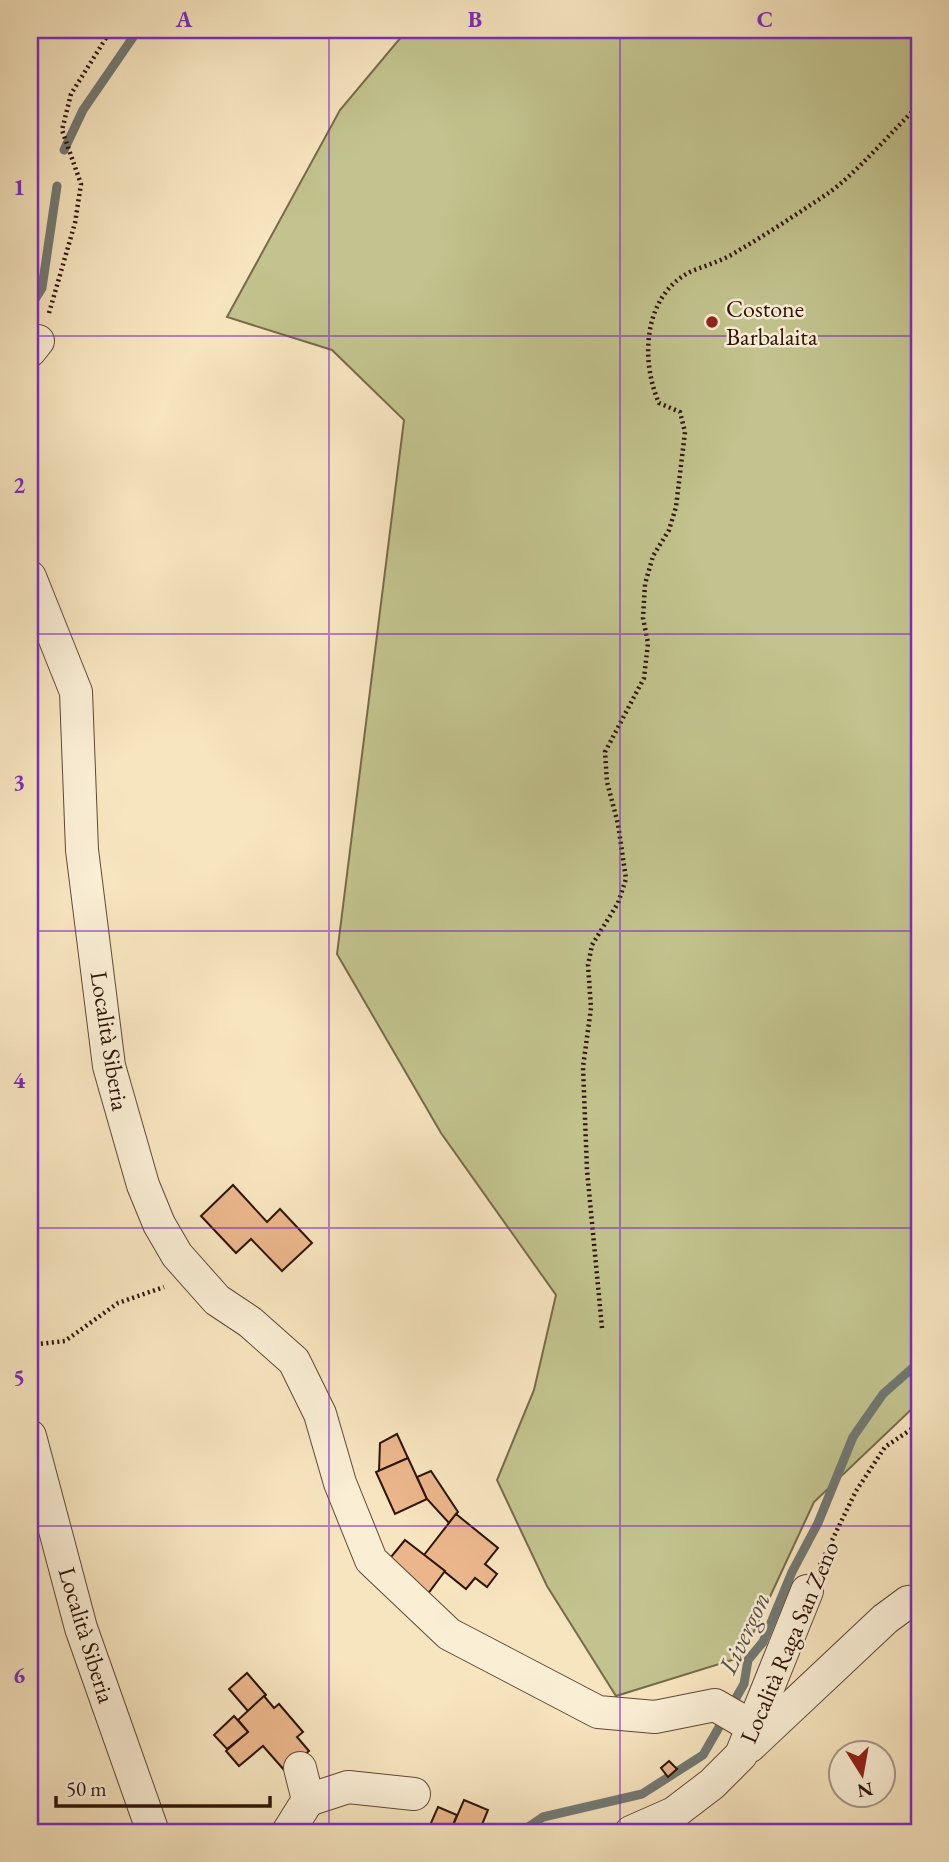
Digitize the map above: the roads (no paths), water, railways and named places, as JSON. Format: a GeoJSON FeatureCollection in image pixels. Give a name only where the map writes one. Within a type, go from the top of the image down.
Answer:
{"type":"FeatureCollection","features":[{"type":"Feature","properties":{"kind":"street","name":"Località Siberia"},"geometry":{"type":"LineString","coordinates":[[30,577],[76,692],[82,850],[109,1066],[124,1129],[159,1224],[177,1255],[216,1300],[250,1322],[294,1361],[320,1414],[340,1483],[371,1560],[449,1634],[598,1712],[737,1727]]}},
{"type":"Feature","properties":{"kind":"street","name":"Località Siberia"},"geometry":{"type":"LineString","coordinates":[[30,1436],[81,1628],[153,1832]]}},
{"type":"Feature","properties":{"kind":"street","name":"Località Raga San Zeno"},"geometry":{"type":"LineString","coordinates":[[631,1832],[674,1813],[712,1784],[737,1727],[807,1591]]}},
{"type":"Feature","properties":{"kind":"street"},"geometry":{"type":"LineString","coordinates":[[737,1727],[908,1602],[919,1601]]}},
{"type":"Feature","properties":{"kind":"street"},"geometry":{"type":"LineString","coordinates":[[300,1768],[308,1800]]}},
{"type":"Feature","properties":{"kind":"street"},"geometry":{"type":"LineString","coordinates":[[288,1832],[308,1800],[348,1787],[414,1794]]}},
{"type":"Feature","properties":{"kind":"waterway"},"geometry":{"type":"LineString","coordinates":[[64,150],[83,110],[138,30]]}},
{"type":"Feature","properties":{"kind":"waterway"},"geometry":{"type":"LineString","coordinates":[[30,307],[42,288],[57,186]]}},
{"type":"Feature","properties":{"kind":"waterway","name":"Livergon"},"geometry":{"type":"LineString","coordinates":[[521,1832],[543,1817],[642,1794],[703,1755],[744,1684],[748,1660],[763,1642],[792,1572],[818,1523],[853,1437],[883,1394],[917,1364],[919,1356]]}},
{"type":"Feature","properties":{"kind":"place","name":"Costone Barbalaita"},"geometry":{"type":"Point","coordinates":[712,322]}}]}
